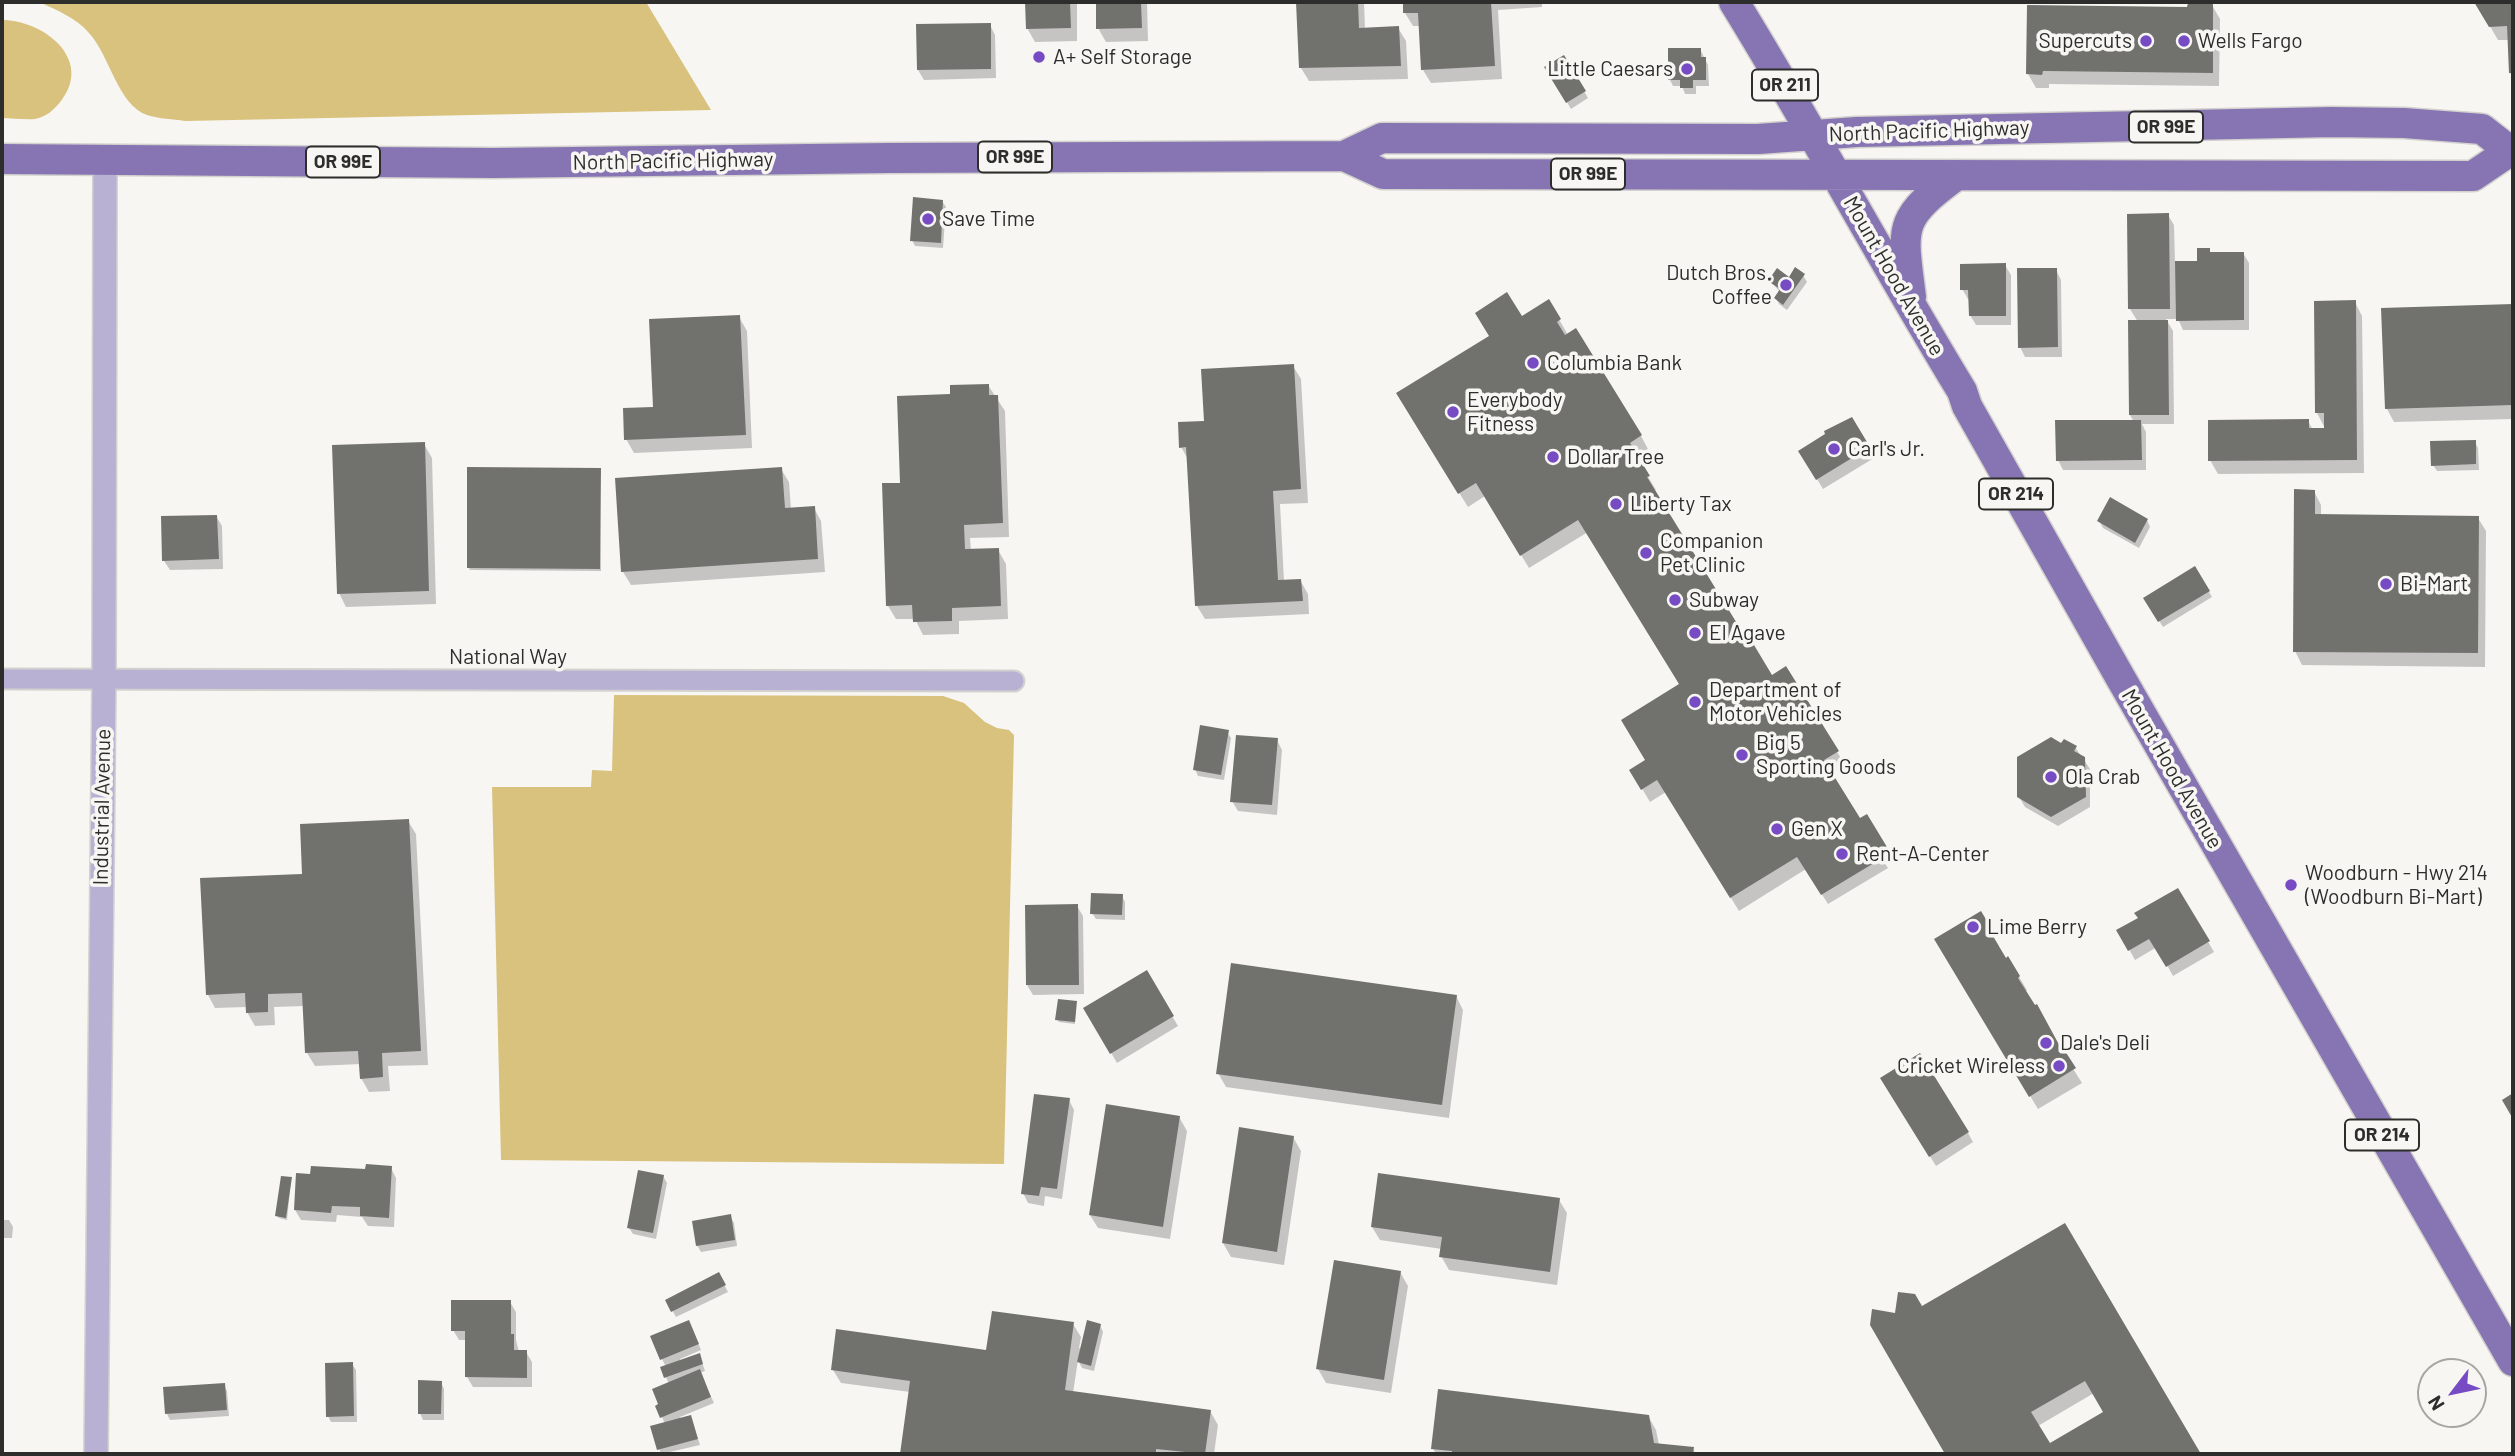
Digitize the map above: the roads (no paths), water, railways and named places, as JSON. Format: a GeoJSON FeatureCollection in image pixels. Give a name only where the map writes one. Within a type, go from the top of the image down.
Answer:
{"type":"FeatureCollection","features":[{"type":"Feature","properties":{"kind":"main road","name":"OR 211"},"geometry":{"type":"LineString","coordinates":[[1734,2],[1836,176]]}},
{"type":"Feature","properties":{"kind":"main road","name":"North Pacific Highway"},"geometry":{"type":"LineString","coordinates":[[2,159],[507,163],[1344,156],[1383,174],[2473,176],[2511,152],[2482,129],[2404,123],[2037,128],[1758,139],[1382,138],[1344,156]]}},
{"type":"Feature","properties":{"kind":"main road"},"geometry":{"type":"LineString","coordinates":[[1484,138],[1485,174]]}},
{"type":"Feature","properties":{"kind":"main road","name":"OR 214"},"geometry":{"type":"LineString","coordinates":[[1913,311],[1905,251],[1907,224],[1926,199],[1957,175]]}},
{"type":"Feature","properties":{"kind":"main road","name":"Mount Hood Avenue"},"geometry":{"type":"LineString","coordinates":[[1836,176],[1962,391],[1967,406],[2113,666],[2513,1361]]}},
{"type":"Feature","properties":{"kind":"street","name":"Industrial Avenue"},"geometry":{"type":"LineString","coordinates":[[96,1454],[104,678],[105,160]]}},
{"type":"Feature","properties":{"kind":"street","name":"National Way"},"geometry":{"type":"LineString","coordinates":[[2,679],[1014,681]]}},
{"type":"Feature","properties":{"kind":"place","name":"Supercuts"},"geometry":{"type":"Point","coordinates":[2146,41]}},
{"type":"Feature","properties":{"kind":"place","name":"Wells Fargo"},"geometry":{"type":"Point","coordinates":[2184,41]}},
{"type":"Feature","properties":{"kind":"place","name":"A+ Self Storage"},"geometry":{"type":"Point","coordinates":[1039,57]}},
{"type":"Feature","properties":{"kind":"place","name":"Little Caesars"},"geometry":{"type":"Point","coordinates":[1687,69]}},
{"type":"Feature","properties":{"kind":"place","name":"Save Time"},"geometry":{"type":"Point","coordinates":[928,219]}},
{"type":"Feature","properties":{"kind":"place","name":"Dutch Bros. Coffee"},"geometry":{"type":"Point","coordinates":[1786,285]}},
{"type":"Feature","properties":{"kind":"place","name":"Columbia Bank"},"geometry":{"type":"Point","coordinates":[1533,363]}},
{"type":"Feature","properties":{"kind":"place","name":"Everybody Fitness"},"geometry":{"type":"Point","coordinates":[1453,412]}},
{"type":"Feature","properties":{"kind":"place","name":"Carl's Jr."},"geometry":{"type":"Point","coordinates":[1834,449]}},
{"type":"Feature","properties":{"kind":"place","name":"Dollar Tree"},"geometry":{"type":"Point","coordinates":[1553,457]}},
{"type":"Feature","properties":{"kind":"place","name":"Liberty Tax"},"geometry":{"type":"Point","coordinates":[1616,504]}},
{"type":"Feature","properties":{"kind":"place","name":"Companion Pet Clinic"},"geometry":{"type":"Point","coordinates":[1646,553]}},
{"type":"Feature","properties":{"kind":"place","name":"Bi-Mart"},"geometry":{"type":"Point","coordinates":[2386,584]}},
{"type":"Feature","properties":{"kind":"place","name":"Subway"},"geometry":{"type":"Point","coordinates":[1675,600]}},
{"type":"Feature","properties":{"kind":"place","name":"El Agave"},"geometry":{"type":"Point","coordinates":[1695,633]}},
{"type":"Feature","properties":{"kind":"place","name":"Department of Motor Vehicles"},"geometry":{"type":"Point","coordinates":[1695,702]}},
{"type":"Feature","properties":{"kind":"place","name":"Big 5 Sporting Goods"},"geometry":{"type":"Point","coordinates":[1742,755]}},
{"type":"Feature","properties":{"kind":"place","name":"Ola Crab"},"geometry":{"type":"Point","coordinates":[2051,777]}},
{"type":"Feature","properties":{"kind":"place","name":"Gen X"},"geometry":{"type":"Point","coordinates":[1777,829]}},
{"type":"Feature","properties":{"kind":"place","name":"Rent-A-Center"},"geometry":{"type":"Point","coordinates":[1842,854]}},
{"type":"Feature","properties":{"kind":"place","name":"Woodburn - Hwy 214 (Woodburn Bi-Mart)"},"geometry":{"type":"Point","coordinates":[2291,885]}},
{"type":"Feature","properties":{"kind":"place","name":"Lime Berry"},"geometry":{"type":"Point","coordinates":[1973,927]}},
{"type":"Feature","properties":{"kind":"place","name":"Dale's Deli"},"geometry":{"type":"Point","coordinates":[2046,1043]}},
{"type":"Feature","properties":{"kind":"place","name":"Cricket Wireless"},"geometry":{"type":"Point","coordinates":[2059,1066]}}]}
